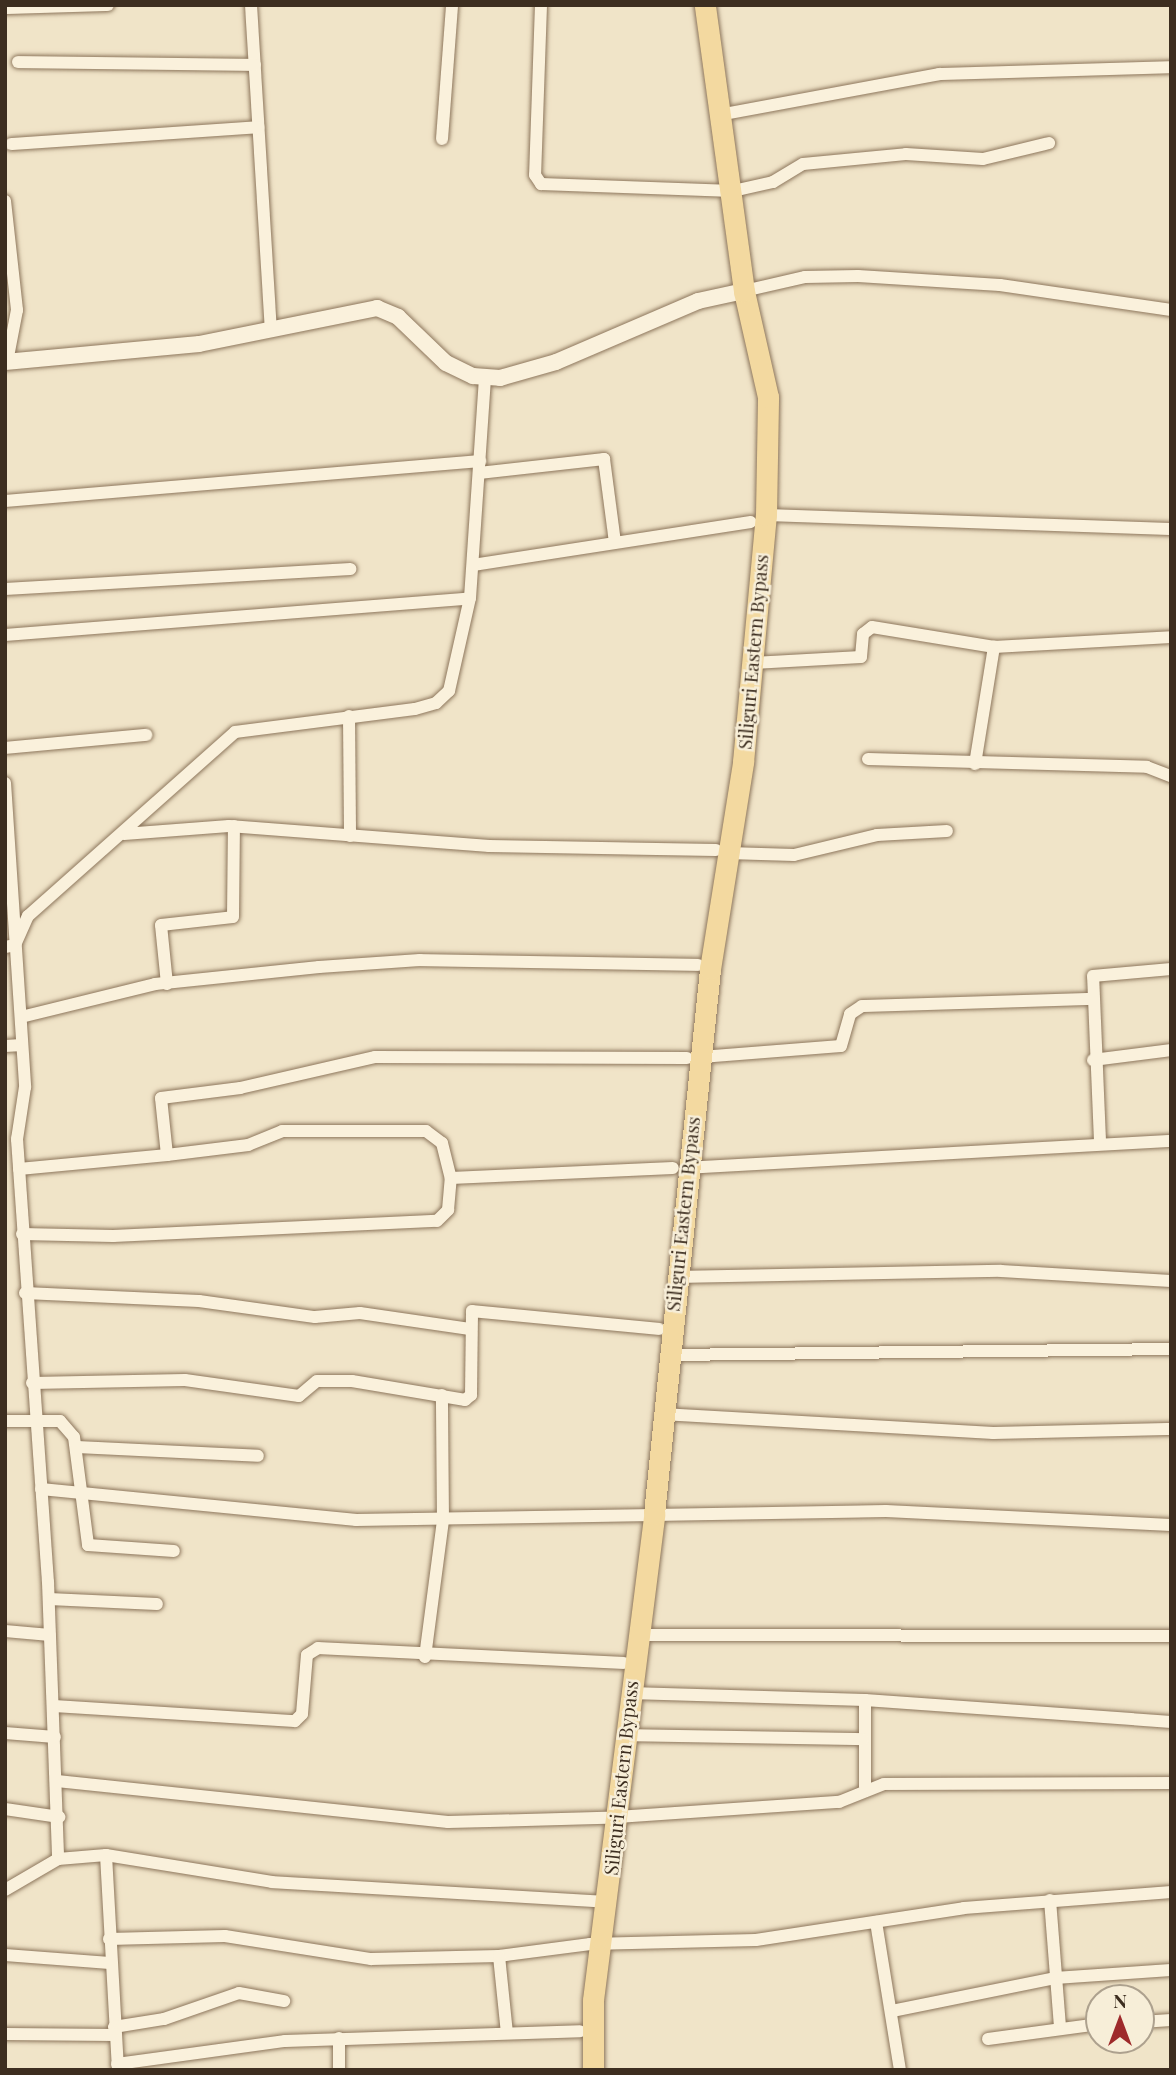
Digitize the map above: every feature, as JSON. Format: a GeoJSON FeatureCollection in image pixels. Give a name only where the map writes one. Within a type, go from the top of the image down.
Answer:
{"type":"FeatureCollection","features":[{"type":"Feature","properties":{"kind":"main road","name":"Siliguri Eastern Bypass"},"geometry":{"type":"LineString","coordinates":[[694,5],[713,115],[728,152]]}},
{"type":"Feature","properties":{"kind":"main road","name":"Siliguri Eastern Bypass"},"geometry":{"type":"LineString","coordinates":[[694,1058],[698,965],[722,851],[753,663],[758,519],[757,361],[744,291],[724,114],[705,5]]}},
{"type":"Feature","properties":{"kind":"main road","name":"Siliguri Eastern Bypass"},"geometry":{"type":"LineString","coordinates":[[593,2070],[596,1901],[626,1735],[639,1635],[659,1329],[722,851],[758,519]]}},
{"type":"Feature","properties":{"kind":"main road","name":"Siliguri Eastern Bypass"},"geometry":{"type":"LineString","coordinates":[[582,2070],[580,2031],[596,1944],[611,1818],[624,1663],[663,1413],[676,1277],[680,1168]]}},
{"type":"Feature","properties":{"kind":"street"},"geometry":{"type":"LineString","coordinates":[[9,9],[108,5]]}},
{"type":"Feature","properties":{"kind":"street"},"geometry":{"type":"LineString","coordinates":[[251,5],[271,330]]}},
{"type":"Feature","properties":{"kind":"street"},"geometry":{"type":"LineString","coordinates":[[442,139],[452,5]]}},
{"type":"Feature","properties":{"kind":"street"},"geometry":{"type":"LineString","coordinates":[[541,5],[537,183],[733,191],[773,182],[803,164],[924,153],[983,159],[1049,143]]}},
{"type":"Feature","properties":{"kind":"street"},"geometry":{"type":"LineString","coordinates":[[18,62],[255,65]]}},
{"type":"Feature","properties":{"kind":"street"},"geometry":{"type":"LineString","coordinates":[[724,114],[939,74],[1171,66]]}},
{"type":"Feature","properties":{"kind":"street"},"geometry":{"type":"LineString","coordinates":[[12,144],[258,127]]}},
{"type":"Feature","properties":{"kind":"street"},"geometry":{"type":"LineString","coordinates":[[5,201],[17,310],[6,362],[59,361],[271,330],[377,308],[398,317],[446,363],[485,378],[516,377],[698,301],[805,277],[858,276],[1000,285],[1171,310]]}},
{"type":"Feature","properties":{"kind":"street"},"geometry":{"type":"LineString","coordinates":[[10,946],[28,916],[124,834],[235,732],[426,706],[449,691],[470,597],[485,378]]}},
{"type":"Feature","properties":{"kind":"street"},"geometry":{"type":"LineString","coordinates":[[5,501],[604,459],[615,542]]}},
{"type":"Feature","properties":{"kind":"street"},"geometry":{"type":"LineString","coordinates":[[473,565],[758,519],[1171,529]]}},
{"type":"Feature","properties":{"kind":"street"},"geometry":{"type":"LineString","coordinates":[[5,589],[349,569]]}},
{"type":"Feature","properties":{"kind":"street"},"geometry":{"type":"LineString","coordinates":[[5,635],[470,597]]}},
{"type":"Feature","properties":{"kind":"street"},"geometry":{"type":"LineString","coordinates":[[753,663],[861,657],[863,634],[873,626],[994,647],[1171,637]]}},
{"type":"Feature","properties":{"kind":"street"},"geometry":{"type":"LineString","coordinates":[[975,764],[994,647]]}},
{"type":"Feature","properties":{"kind":"street"},"geometry":{"type":"LineString","coordinates":[[349,716],[350,836]]}},
{"type":"Feature","properties":{"kind":"street"},"geometry":{"type":"LineString","coordinates":[[5,748],[146,734]]}},
{"type":"Feature","properties":{"kind":"street"},"geometry":{"type":"LineString","coordinates":[[868,759],[1147,767],[1171,776]]}},
{"type":"Feature","properties":{"kind":"street"},"geometry":{"type":"LineString","coordinates":[[5,783],[10,946],[21,1017],[25,1087],[11,1139],[19,1169],[25,1293],[49,1599],[59,1817],[58,1859]]}},
{"type":"Feature","properties":{"kind":"street"},"geometry":{"type":"LineString","coordinates":[[124,834],[234,826],[489,846],[794,855],[877,835],[947,831]]}},
{"type":"Feature","properties":{"kind":"street"},"geometry":{"type":"LineString","coordinates":[[167,984],[160,925],[233,917],[234,826]]}},
{"type":"Feature","properties":{"kind":"street"},"geometry":{"type":"LineString","coordinates":[[21,1017],[167,984],[420,960],[698,965]]}},
{"type":"Feature","properties":{"kind":"street"},"geometry":{"type":"LineString","coordinates":[[1100,1142],[1089,999],[1097,973],[1171,969]]}},
{"type":"Feature","properties":{"kind":"street"},"geometry":{"type":"LineString","coordinates":[[167,1155],[161,1098],[375,1057],[694,1058],[841,1046],[850,1014],[862,1006],[1089,999]]}},
{"type":"Feature","properties":{"kind":"street"},"geometry":{"type":"LineString","coordinates":[[5,1046],[22,1045]]}},
{"type":"Feature","properties":{"kind":"street"},"geometry":{"type":"LineString","coordinates":[[1093,1060],[1171,1050]]}},
{"type":"Feature","properties":{"kind":"street"},"geometry":{"type":"LineString","coordinates":[[19,1169],[248,1145],[282,1131],[426,1131],[442,1143],[451,1178],[448,1210],[437,1221],[113,1237],[22,1234]]}},
{"type":"Feature","properties":{"kind":"street"},"geometry":{"type":"LineString","coordinates":[[451,1178],[680,1168],[1100,1142],[1171,1141]]}},
{"type":"Feature","properties":{"kind":"street"},"geometry":{"type":"LineString","coordinates":[[5,1208],[21,1209]]}},
{"type":"Feature","properties":{"kind":"street"},"geometry":{"type":"LineString","coordinates":[[676,1277],[1000,1271],[1171,1281]]}},
{"type":"Feature","properties":{"kind":"street"},"geometry":{"type":"LineString","coordinates":[[25,1293],[199,1301],[315,1318],[360,1313],[470,1329]]}},
{"type":"Feature","properties":{"kind":"street"},"geometry":{"type":"LineString","coordinates":[[32,1383],[185,1380],[299,1396],[317,1381],[342,1380],[470,1398],[470,1315],[478,1310],[659,1329]]}},
{"type":"Feature","properties":{"kind":"street"},"geometry":{"type":"LineString","coordinates":[[669,1355],[970,1357],[1171,1349]]}},
{"type":"Feature","properties":{"kind":"street"},"geometry":{"type":"LineString","coordinates":[[425,1657],[443,1521],[442,1395]]}},
{"type":"Feature","properties":{"kind":"street"},"geometry":{"type":"LineString","coordinates":[[663,1413],[993,1433],[1171,1429]]}},
{"type":"Feature","properties":{"kind":"street"},"geometry":{"type":"LineString","coordinates":[[5,1421],[35,1417],[60,1422],[77,1447],[80,1493],[88,1545],[174,1550]]}},
{"type":"Feature","properties":{"kind":"street"},"geometry":{"type":"LineString","coordinates":[[77,1447],[258,1455]]}},
{"type":"Feature","properties":{"kind":"street"},"geometry":{"type":"LineString","coordinates":[[41,1489],[356,1520],[443,1521],[647,1514],[886,1511],[1171,1525]]}},
{"type":"Feature","properties":{"kind":"street"},"geometry":{"type":"LineString","coordinates":[[49,1599],[157,1604]]}},
{"type":"Feature","properties":{"kind":"street"},"geometry":{"type":"LineString","coordinates":[[5,1630],[51,1636]]}},
{"type":"Feature","properties":{"kind":"street"},"geometry":{"type":"LineString","coordinates":[[639,1635],[1171,1636]]}},
{"type":"Feature","properties":{"kind":"street"},"geometry":{"type":"LineString","coordinates":[[54,1706],[295,1721],[313,1649],[425,1657],[624,1663]]}},
{"type":"Feature","properties":{"kind":"street"},"geometry":{"type":"LineString","coordinates":[[630,1693],[865,1700],[1171,1722]]}},
{"type":"Feature","properties":{"kind":"street"},"geometry":{"type":"LineString","coordinates":[[865,1700],[865,1787]]}},
{"type":"Feature","properties":{"kind":"street"},"geometry":{"type":"LineString","coordinates":[[5,1733],[55,1737]]}},
{"type":"Feature","properties":{"kind":"street"},"geometry":{"type":"LineString","coordinates":[[626,1735],[863,1739]]}},
{"type":"Feature","properties":{"kind":"street"},"geometry":{"type":"LineString","coordinates":[[57,1781],[448,1822],[611,1818],[839,1802],[865,1787],[1171,1783]]}},
{"type":"Feature","properties":{"kind":"street"},"geometry":{"type":"LineString","coordinates":[[5,1809],[59,1817]]}},
{"type":"Feature","properties":{"kind":"street"},"geometry":{"type":"LineString","coordinates":[[106,1855],[117,2067],[339,2038],[580,2031]]}},
{"type":"Feature","properties":{"kind":"street"},"geometry":{"type":"LineString","coordinates":[[5,1890],[58,1859],[106,1855],[272,1882],[596,1901]]}},
{"type":"Feature","properties":{"kind":"street"},"geometry":{"type":"LineString","coordinates":[[109,1939],[225,1936],[371,1959],[499,1956],[596,1944],[756,1940],[1050,1900],[1171,1892]]}},
{"type":"Feature","properties":{"kind":"street"},"geometry":{"type":"LineString","coordinates":[[1050,1900],[1060,2027]]}},
{"type":"Feature","properties":{"kind":"street"},"geometry":{"type":"LineString","coordinates":[[876,1922],[900,2070]]}},
{"type":"Feature","properties":{"kind":"street"},"geometry":{"type":"LineString","coordinates":[[5,1955],[110,1963]]}},
{"type":"Feature","properties":{"kind":"street"},"geometry":{"type":"LineString","coordinates":[[499,1956],[507,2033]]}},
{"type":"Feature","properties":{"kind":"street"},"geometry":{"type":"LineString","coordinates":[[892,2011],[1055,1978],[1171,1970]]}},
{"type":"Feature","properties":{"kind":"street"},"geometry":{"type":"LineString","coordinates":[[5,2034],[115,2031],[164,2019],[239,1993],[284,2001]]}},
{"type":"Feature","properties":{"kind":"street"},"geometry":{"type":"LineString","coordinates":[[988,2039],[1085,2025]]}},
{"type":"Feature","properties":{"kind":"street"},"geometry":{"type":"LineString","coordinates":[[339,2038],[339,2070]]}}]}
